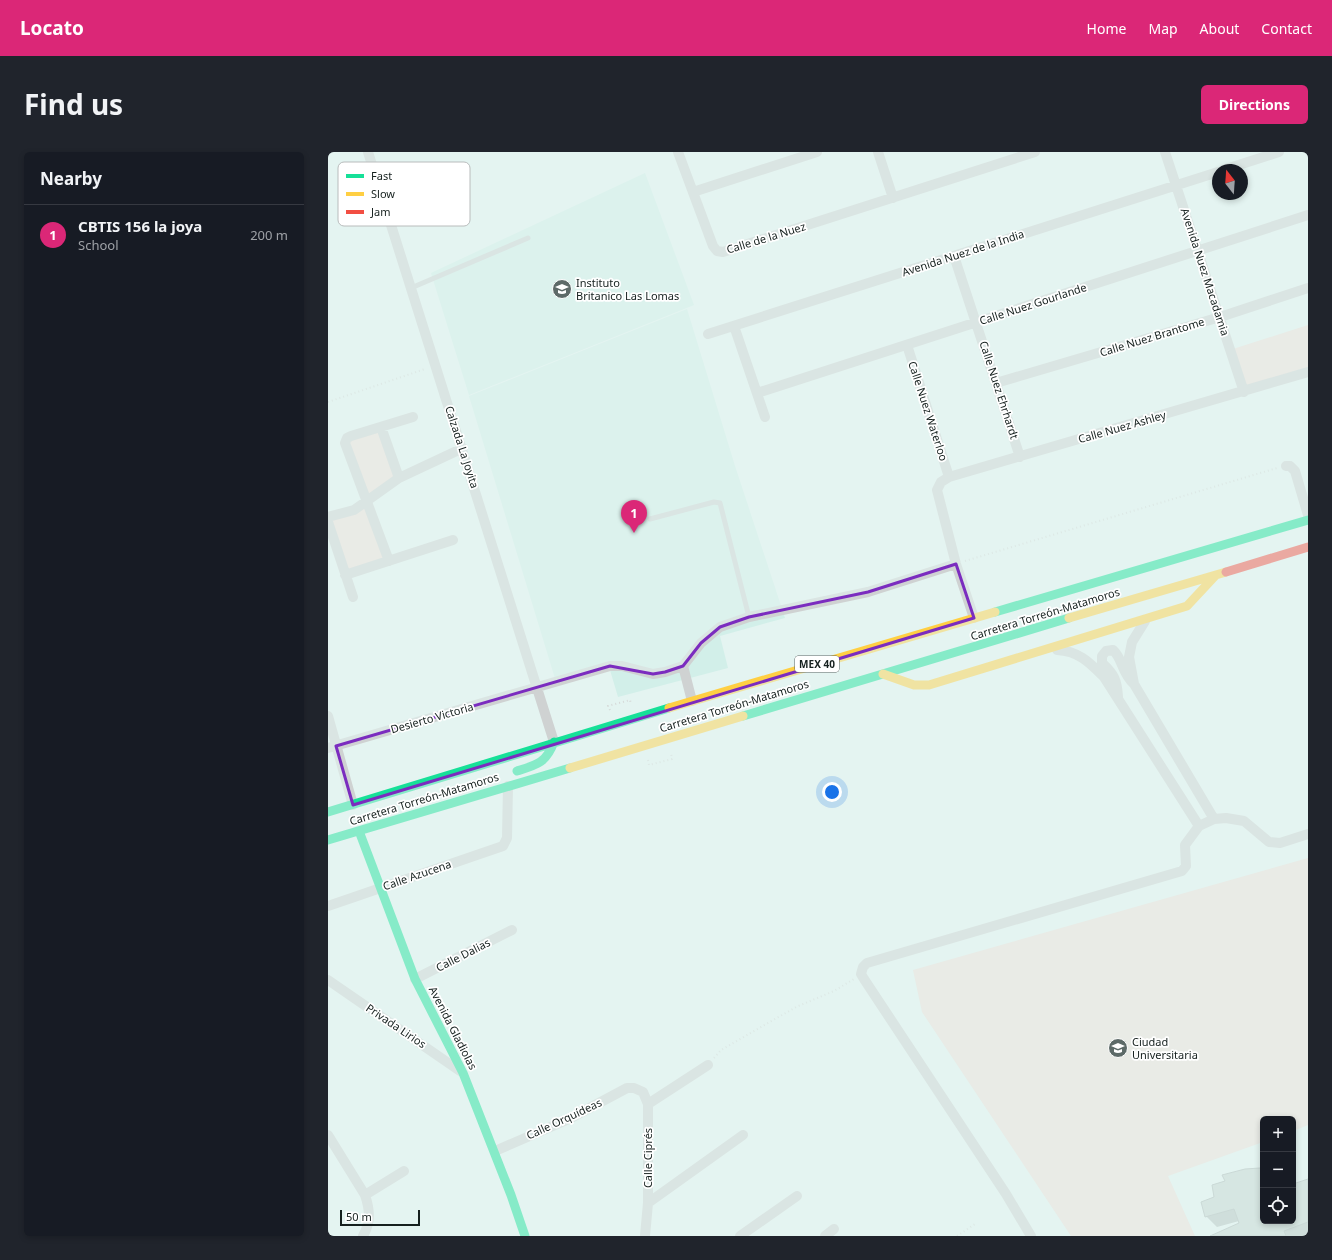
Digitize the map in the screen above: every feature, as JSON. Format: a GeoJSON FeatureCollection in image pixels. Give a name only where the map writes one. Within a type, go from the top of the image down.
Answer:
{"type":"FeatureCollection","features":[{"type":"Feature","properties":{"kind":"main road","name":"MEX 40"},"geometry":{"type":"LineString","coordinates":[[328,812],[554,742],[1308,520]]}},
{"type":"Feature","properties":{"kind":"main road","name":"Carretera Torreón-Matamoros"},"geometry":{"type":"LineString","coordinates":[[328,840],[1308,547]]}},
{"type":"Feature","properties":{"kind":"main road"},"geometry":{"type":"LineString","coordinates":[[883,674],[914,685],[930,685],[1187,606],[1215,575]]}},
{"type":"Feature","properties":{"kind":"main road"},"geometry":{"type":"LineString","coordinates":[[510,774],[543,762],[547,758],[554,742]]}},
{"type":"Feature","properties":{"kind":"main road"},"geometry":{"type":"LineString","coordinates":[[370,827],[399,812],[458,791]]}},
{"type":"Feature","properties":{"kind":"main road","name":"Avenida Gladiolas"},"geometry":{"type":"LineString","coordinates":[[359,831],[415,979],[463,1073],[495,1151],[525,1236]]}},
{"type":"Feature","properties":{"kind":"street","name":"Calzada La Joyita"},"geometry":{"type":"LineString","coordinates":[[368,152],[371,162]]}},
{"type":"Feature","properties":{"kind":"street","name":"Calle de la Nuez"},"geometry":{"type":"LineString","coordinates":[[678,152],[713,246],[717,251],[723,252],[1035,152]]}},
{"type":"Feature","properties":{"kind":"street"},"geometry":{"type":"LineString","coordinates":[[693,192],[817,152]]}},
{"type":"Feature","properties":{"kind":"street"},"geometry":{"type":"LineString","coordinates":[[878,152],[893,198]]}},
{"type":"Feature","properties":{"kind":"street","name":"Avenida Nuez Macadamia"},"geometry":{"type":"LineString","coordinates":[[1165,152],[1244,392]]}},
{"type":"Feature","properties":{"kind":"street"},"geometry":{"type":"LineString","coordinates":[[1242,164],[1279,152]]}},
{"type":"Feature","properties":{"kind":"street","name":"Avenida Nuez de la India"},"geometry":{"type":"LineString","coordinates":[[708,334],[1212,174]]}},
{"type":"Feature","properties":{"kind":"street","name":"Calle Nuez Gourlande"},"geometry":{"type":"LineString","coordinates":[[757,393],[1308,215]]}},
{"type":"Feature","properties":{"kind":"street","name":"Calzada La Joyita"},"geometry":{"type":"LineString","coordinates":[[391,226],[463,448],[554,742]]}},
{"type":"Feature","properties":{"kind":"street","name":"Calle Nuez Ehrhardt"},"geometry":{"type":"LineString","coordinates":[[954,256],[1020,457]]}},
{"type":"Feature","properties":{"kind":"street","name":"Calle Nuez Brantome"},"geometry":{"type":"LineString","coordinates":[[996,383],[1220,317],[1308,288]]}},
{"type":"Feature","properties":{"kind":"street"},"geometry":{"type":"LineString","coordinates":[[734,326],[765,417]]}},
{"type":"Feature","properties":{"kind":"street","name":"Calle Nuez Waterloo"},"geometry":{"type":"LineString","coordinates":[[907,345],[949,477]]}},
{"type":"Feature","properties":{"kind":"street","name":"Calle Nuez Ashley"},"geometry":{"type":"LineString","coordinates":[[956,564],[937,490],[939,485],[949,477],[1244,392],[1308,372]]}},
{"type":"Feature","properties":{"kind":"street"},"geometry":{"type":"LineString","coordinates":[[389,561],[346,446],[346,440],[350,436],[413,416]]}},
{"type":"Feature","properties":{"kind":"street"},"geometry":{"type":"LineString","coordinates":[[381,427],[399,478]]}},
{"type":"Feature","properties":{"kind":"street"},"geometry":{"type":"LineString","coordinates":[[328,517],[354,510],[399,478],[463,448]]}},
{"type":"Feature","properties":{"kind":"street"},"geometry":{"type":"LineString","coordinates":[[1286,466],[1290,466],[1295,471],[1308,515]]}},
{"type":"Feature","properties":{"kind":"street"},"geometry":{"type":"LineString","coordinates":[[328,522],[350,574],[352,597]]}},
{"type":"Feature","properties":{"kind":"street"},"geometry":{"type":"LineString","coordinates":[[350,574],[453,540]]}},
{"type":"Feature","properties":{"kind":"street"},"geometry":{"type":"LineString","coordinates":[[692,701],[683,666],[709,635],[720,627],[749,617],[868,592],[956,564],[974,618]]}},
{"type":"Feature","properties":{"kind":"street"},"geometry":{"type":"LineString","coordinates":[[1134,684],[1129,657],[1132,642],[1147,618]]}},
{"type":"Feature","properties":{"kind":"street"},"geometry":{"type":"LineString","coordinates":[[1045,650],[1068,651],[1085,658],[1104,677],[1199,826]]}},
{"type":"Feature","properties":{"kind":"street"},"geometry":{"type":"LineString","coordinates":[[1118,698],[1117,684],[1113,675],[1102,663],[1102,656],[1106,650],[1113,650],[1117,653],[1126,677],[1134,684],[1214,819]]}},
{"type":"Feature","properties":{"kind":"street","name":"Desierto Victoria"},"geometry":{"type":"LineString","coordinates":[[332,747],[610,666],[622,666],[653,674],[683,666]]}},
{"type":"Feature","properties":{"kind":"street"},"geometry":{"type":"LineString","coordinates":[[328,716],[332,747],[353,805]]}},
{"type":"Feature","properties":{"kind":"street","name":"Calle Azucena"},"geometry":{"type":"LineString","coordinates":[[328,906],[505,844],[507,838],[508,786]]}},
{"type":"Feature","properties":{"kind":"street"},"geometry":{"type":"LineString","coordinates":[[1031,1236],[1006,1194],[861,974],[863,967],[867,963],[1182,871],[1186,866],[1185,845],[1199,826],[1214,819],[1226,818],[1244,821],[1269,842],[1280,843],[1308,834]]}},
{"type":"Feature","properties":{"kind":"street","name":"Calle Dalias"},"geometry":{"type":"LineString","coordinates":[[415,979],[512,930]]}},
{"type":"Feature","properties":{"kind":"street","name":"Privada Lirios"},"geometry":{"type":"LineString","coordinates":[[328,980],[463,1073]]}},
{"type":"Feature","properties":{"kind":"street"},"geometry":{"type":"LineString","coordinates":[[648,1104],[708,1065]]}},
{"type":"Feature","properties":{"kind":"street","name":"Calle Orquídeas"},"geometry":{"type":"LineString","coordinates":[[495,1151],[569,1119],[627,1088],[634,1088],[642,1092],[648,1104]]}},
{"type":"Feature","properties":{"kind":"street","name":"Calle Ciprés"},"geometry":{"type":"LineString","coordinates":[[645,1236],[648,1203],[648,1104]]}},
{"type":"Feature","properties":{"kind":"street"},"geometry":{"type":"LineString","coordinates":[[328,1135],[365,1195],[369,1218],[363,1236]]}},
{"type":"Feature","properties":{"kind":"street"},"geometry":{"type":"LineString","coordinates":[[648,1203],[744,1135]]}},
{"type":"Feature","properties":{"kind":"street"},"geometry":{"type":"LineString","coordinates":[[365,1195],[404,1171]]}},
{"type":"Feature","properties":{"kind":"street"},"geometry":{"type":"LineString","coordinates":[[740,1236],[797,1196]]}},
{"type":"Feature","properties":{"kind":"street"},"geometry":{"type":"LineString","coordinates":[[825,1236],[834,1229]]}},
{"type":"Feature","properties":{"kind":"lane"},"geometry":{"type":"LineString","coordinates":[[411,288],[528,238]]}},
{"type":"Feature","properties":{"kind":"lane"},"geometry":{"type":"LineString","coordinates":[[650,519],[714,502],[720,503],[749,617]]}},
{"type":"Feature","properties":{"kind":"path"},"geometry":{"type":"LineString","coordinates":[[328,402],[436,365]]}},
{"type":"Feature","properties":{"kind":"path"},"geometry":{"type":"LineString","coordinates":[[956,564],[1286,466]]}},
{"type":"Feature","properties":{"kind":"path"},"geometry":{"type":"LineString","coordinates":[[649,765],[672,759],[667,739]]}},
{"type":"Feature","properties":{"kind":"path"},"geometry":{"type":"LineString","coordinates":[[708,1065],[721,1050],[796,1007],[834,991],[861,974]]}},
{"type":"Feature","properties":{"kind":"path"},"geometry":{"type":"LineString","coordinates":[[957,1236],[975,1224]]}},
{"type":"Feature","properties":{"kind":"highlighted area"},"geometry":{"type":"Polygon","coordinates":[[[956,564],[974,618],[353,805],[336,746],[610,666],[653,674],[665,672],[683,666],[701,643],[720,627],[749,617],[868,592],[956,564]]]}},
{"type":"Feature","properties":{"kind":"shaded area","name":"Instituto Britanico Las Lomas"},"geometry":{"type":"Polygon","coordinates":[[[645,173],[694,305],[469,395],[431,273],[645,173]]]}},
{"type":"Feature","properties":{"kind":"shaded area"},"geometry":{"type":"Polygon","coordinates":[[[687,309],[735,466],[785,618],[720,636],[728,668],[618,697],[610,670],[557,685],[469,396],[687,309]]]}},
{"type":"Feature","properties":{"kind":"shaded area"},"geometry":{"type":"Polygon","coordinates":[[[1308,325],[1308,367],[1245,387],[1233,349],[1308,325]]]}},
{"type":"Feature","properties":{"kind":"shaded area"},"geometry":{"type":"Polygon","coordinates":[[[380,428],[397,477],[367,497],[348,440],[380,428]]]}},
{"type":"Feature","properties":{"kind":"shaded area"},"geometry":{"type":"Polygon","coordinates":[[[366,503],[387,559],[346,573],[329,519],[366,503]]]}},
{"type":"Feature","properties":{"kind":"shaded area","name":"Ciudad Universitaria"},"geometry":{"type":"Polygon","coordinates":[[[1308,858],[1308,1125],[1296,1130],[1296,1116],[1260,1116],[1260,1143],[1168,1176],[1195,1236],[1071,1236],[922,1012],[913,970],[1308,858]]]}},
{"type":"Feature","properties":{"kind":"building"},"geometry":{"type":"Polygon","coordinates":[[[1260,1168],[1260,1224],[1296,1224],[1296,1183],[1308,1179],[1308,1222],[1284,1231],[1286,1236],[1210,1236],[1239,1223],[1234,1209],[1205,1217],[1201,1202],[1214,1197],[1212,1185],[1225,1181],[1222,1175],[1245,1169],[1260,1168]]]}},
{"type":"Feature","properties":{"kind":"traffic: fast"},"geometry":{"type":"LineString","coordinates":[[995,612],[1308,520]]}},
{"type":"Feature","properties":{"kind":"traffic: fast"},"geometry":{"type":"LineString","coordinates":[[743,716],[1069,618]]}},
{"type":"Feature","properties":{"kind":"traffic: fast"},"geometry":{"type":"LineString","coordinates":[[328,812],[669,708]]}},
{"type":"Feature","properties":{"kind":"traffic: fast"},"geometry":{"type":"LineString","coordinates":[[517,771],[535,765],[544,759],[548,755],[554,742]]}},
{"type":"Feature","properties":{"kind":"traffic: fast"},"geometry":{"type":"LineString","coordinates":[[328,840],[570,768]]}},
{"type":"Feature","properties":{"kind":"traffic: fast"},"geometry":{"type":"LineString","coordinates":[[359,831],[415,979],[463,1073],[511,1195],[525,1236]]}},
{"type":"Feature","properties":{"kind":"traffic: slow"},"geometry":{"type":"LineString","coordinates":[[1069,618],[1226,572]]}},
{"type":"Feature","properties":{"kind":"traffic: slow"},"geometry":{"type":"LineString","coordinates":[[883,674],[914,685],[929,685],[1187,606],[1215,576]]}},
{"type":"Feature","properties":{"kind":"traffic: slow"},"geometry":{"type":"LineString","coordinates":[[669,708],[995,612]]}},
{"type":"Feature","properties":{"kind":"traffic: slow"},"geometry":{"type":"LineString","coordinates":[[570,768],[743,716]]}},
{"type":"Feature","properties":{"kind":"traffic: jam"},"geometry":{"type":"LineString","coordinates":[[1226,572],[1308,547]]}},
{"type":"Feature","properties":{"kind":"place","name":"Instituto Britanico Las Lomas"},"geometry":{"type":"Point","coordinates":[562,289]}},
{"type":"Feature","properties":{"kind":"place","name":"CBTIS 156 la joya"},"geometry":{"type":"Point","coordinates":[634,533]}},
{"type":"Feature","properties":{"kind":"place","name":"Ciudad Universitaria"},"geometry":{"type":"Point","coordinates":[1118,1048]}}]}
